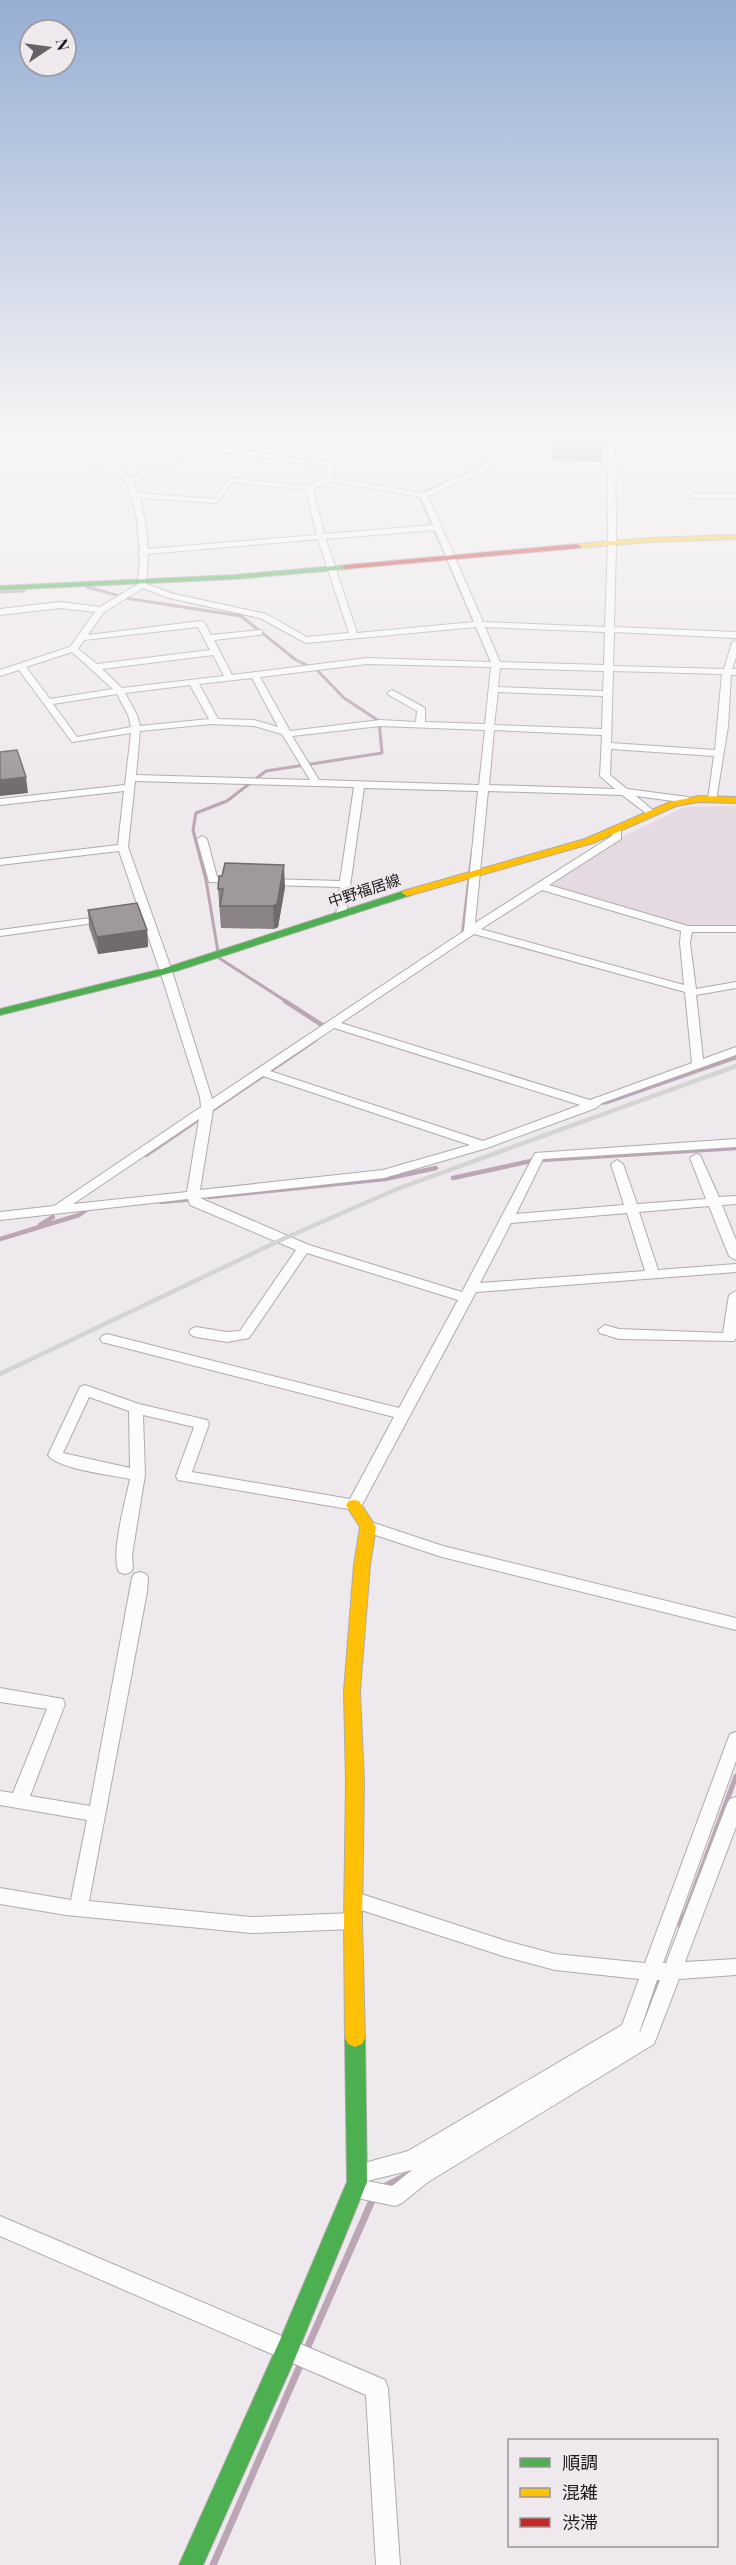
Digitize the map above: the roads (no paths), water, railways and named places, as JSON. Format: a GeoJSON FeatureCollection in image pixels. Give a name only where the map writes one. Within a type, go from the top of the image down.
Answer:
{"type":"FeatureCollection","features":[{"type":"Feature","properties":{"kind":"main road"},"geometry":{"type":"LineString","coordinates":[[0,588],[236,577],[511,553]]}},
{"type":"Feature","properties":{"kind":"main road","name":"中野福居線"},"geometry":{"type":"LineString","coordinates":[[0,1012],[166,970],[474,873],[589,841],[688,800],[736,800]]}},
{"type":"Feature","properties":{"kind":"main road"},"geometry":{"type":"LineString","coordinates":[[191,2565],[288,2348],[356,2181],[353,1921],[355,1782],[352,1691],[362,1564],[368,1527],[354,1505]]}},
{"type":"Feature","properties":{"kind":"street"},"geometry":{"type":"LineString","coordinates":[[142,553],[142,582]]}},
{"type":"Feature","properties":{"kind":"street"},"geometry":{"type":"LineString","coordinates":[[327,553],[354,635]]}},
{"type":"Feature","properties":{"kind":"street"},"geometry":{"type":"LineString","coordinates":[[448,553],[496,663],[474,873],[471,931]]}},
{"type":"Feature","properties":{"kind":"street"},"geometry":{"type":"LineString","coordinates":[[612,553],[605,776],[651,814]]}},
{"type":"Feature","properties":{"kind":"street"},"geometry":{"type":"LineString","coordinates":[[0,673],[73,649],[101,610],[142,582]]}},
{"type":"Feature","properties":{"kind":"street"},"geometry":{"type":"LineString","coordinates":[[142,582],[172,596],[262,616],[306,640],[478,624],[736,635]]}},
{"type":"Feature","properties":{"kind":"street"},"geometry":{"type":"LineString","coordinates":[[0,612],[60,605],[101,610]]}},
{"type":"Feature","properties":{"kind":"street"},"geometry":{"type":"LineString","coordinates":[[81,638],[201,624],[229,677]]}},
{"type":"Feature","properties":{"kind":"street"},"geometry":{"type":"LineString","coordinates":[[209,638],[259,632]]}},
{"type":"Feature","properties":{"kind":"street"},"geometry":{"type":"LineString","coordinates":[[713,799],[725,693],[736,643]]}},
{"type":"Feature","properties":{"kind":"street"},"geometry":{"type":"LineString","coordinates":[[73,649],[120,691],[133,711],[136,728],[123,847],[140,915],[166,970],[206,1097],[207,1109],[193,1194],[195,1202],[304,1248],[469,1293],[736,1268]]}},
{"type":"Feature","properties":{"kind":"street"},"geometry":{"type":"LineString","coordinates":[[94,667],[216,652]]}},
{"type":"Feature","properties":{"kind":"street"},"geometry":{"type":"LineString","coordinates":[[47,702],[367,661],[496,663],[731,672]]}},
{"type":"Feature","properties":{"kind":"street"},"geometry":{"type":"LineString","coordinates":[[21,666],[75,740],[136,728],[216,723],[253,723],[286,733],[380,723],[607,732]]}},
{"type":"Feature","properties":{"kind":"street"},"geometry":{"type":"LineString","coordinates":[[254,674],[317,784]]}},
{"type":"Feature","properties":{"kind":"street"},"geometry":{"type":"LineString","coordinates":[[193,682],[216,723]]}},
{"type":"Feature","properties":{"kind":"street"},"geometry":{"type":"LineString","coordinates":[[493,689],[608,694]]}},
{"type":"Feature","properties":{"kind":"street"},"geometry":{"type":"LineString","coordinates":[[392,693],[422,710],[420,725]]}},
{"type":"Feature","properties":{"kind":"street"},"geometry":{"type":"LineString","coordinates":[[725,693],[736,695]]}},
{"type":"Feature","properties":{"kind":"street"},"geometry":{"type":"LineString","coordinates":[[606,746],[718,753]]}},
{"type":"Feature","properties":{"kind":"street"},"geometry":{"type":"LineString","coordinates":[[0,802],[131,782],[624,792],[688,800]]}},
{"type":"Feature","properties":{"kind":"street"},"geometry":{"type":"LineString","coordinates":[[341,914],[360,785]]}},
{"type":"Feature","properties":{"kind":"street"},"geometry":{"type":"LineString","coordinates":[[57,1209],[471,931],[617,837],[617,830]]}},
{"type":"Feature","properties":{"kind":"street"},"geometry":{"type":"LineString","coordinates":[[202,839],[213,880],[345,884]]}},
{"type":"Feature","properties":{"kind":"street"},"geometry":{"type":"LineString","coordinates":[[0,862],[123,847]]}},
{"type":"Feature","properties":{"kind":"street"},"geometry":{"type":"LineString","coordinates":[[539,886],[687,929],[736,928]]}},
{"type":"Feature","properties":{"kind":"street"},"geometry":{"type":"LineString","coordinates":[[0,933],[112,918]]}},
{"type":"Feature","properties":{"kind":"street"},"geometry":{"type":"LineString","coordinates":[[687,929],[685,943],[698,1065]]}},
{"type":"Feature","properties":{"kind":"street"},"geometry":{"type":"LineString","coordinates":[[471,931],[690,992],[736,985]]}},
{"type":"Feature","properties":{"kind":"street"},"geometry":{"type":"LineString","coordinates":[[336,1022],[595,1103]]}},
{"type":"Feature","properties":{"kind":"street"},"geometry":{"type":"LineString","coordinates":[[0,1216],[384,1174],[483,1145],[736,1051]]}},
{"type":"Feature","properties":{"kind":"street"},"geometry":{"type":"LineString","coordinates":[[262,1072],[483,1145]]}},
{"type":"Feature","properties":{"kind":"street"},"geometry":{"type":"LineString","coordinates":[[138,1475],[70,1461],[55,1455],[85,1390],[136,1408],[202,1424],[183,1476],[354,1505],[469,1293],[539,1156],[736,1143]]}},
{"type":"Feature","properties":{"kind":"street"},"geometry":{"type":"LineString","coordinates":[[696,1158],[736,1256]]}},
{"type":"Feature","properties":{"kind":"street"},"geometry":{"type":"LineString","coordinates":[[616,1164],[653,1275]]}},
{"type":"Feature","properties":{"kind":"street"},"geometry":{"type":"LineString","coordinates":[[506,1218],[736,1200]]}},
{"type":"Feature","properties":{"kind":"street"},"geometry":{"type":"LineString","coordinates":[[196,1332],[227,1337],[244,1335],[304,1248]]}},
{"type":"Feature","properties":{"kind":"street"},"geometry":{"type":"LineString","coordinates":[[605,1330],[619,1334],[729,1338],[736,1295]]}},
{"type":"Feature","properties":{"kind":"street"},"geometry":{"type":"LineString","coordinates":[[107,1339],[403,1414]]}},
{"type":"Feature","properties":{"kind":"street"},"geometry":{"type":"LineString","coordinates":[[125,1568],[124,1555],[138,1475],[136,1408]]}},
{"type":"Feature","properties":{"kind":"street"},"geometry":{"type":"LineString","coordinates":[[368,1527],[442,1551],[736,1624]]}},
{"type":"Feature","properties":{"kind":"street"},"geometry":{"type":"LineString","coordinates":[[79,1907],[140,1578]]}},
{"type":"Feature","properties":{"kind":"street"},"geometry":{"type":"LineString","coordinates":[[0,1695],[57,1704],[19,1801]]}},
{"type":"Feature","properties":{"kind":"street"},"geometry":{"type":"LineString","coordinates":[[356,2181],[395,2196],[421,2175],[647,2038],[661,1972],[695,1846],[736,1739]]}},
{"type":"Feature","properties":{"kind":"street"},"geometry":{"type":"LineString","coordinates":[[0,1798],[96,1814]]}},
{"type":"Feature","properties":{"kind":"street"},"geometry":{"type":"LineString","coordinates":[[356,2181],[412,2160],[630,2031],[661,1972],[736,1804]]}},
{"type":"Feature","properties":{"kind":"street"},"geometry":{"type":"LineString","coordinates":[[0,1896],[66,1907],[251,1925],[353,1921]]}},
{"type":"Feature","properties":{"kind":"street"},"geometry":{"type":"LineString","coordinates":[[355,1900],[506,1949],[555,1962],[661,1972],[736,1967]]}},
{"type":"Feature","properties":{"kind":"street"},"geometry":{"type":"LineString","coordinates":[[0,2226],[377,2388],[388,2565]]}},
{"type":"Feature","properties":{"kind":"waterway"},"geometry":{"type":"LineString","coordinates":[[444,553],[493,666]]}},
{"type":"Feature","properties":{"kind":"waterway"},"geometry":{"type":"LineString","coordinates":[[87,587],[131,599],[241,616],[296,660],[317,670],[344,698],[379,721],[382,753],[266,771],[227,801],[196,813],[193,830],[206,880],[219,958],[287,1002]]}},
{"type":"Feature","properties":{"kind":"waterway"},"geometry":{"type":"LineString","coordinates":[[0,592],[24,591]]}},
{"type":"Feature","properties":{"kind":"waterway"},"geometry":{"type":"LineString","coordinates":[[462,937],[472,853]]}},
{"type":"Feature","properties":{"kind":"waterway"},"geometry":{"type":"LineString","coordinates":[[285,1001],[322,1025],[327,1025]]}},
{"type":"Feature","properties":{"kind":"waterway"},"geometry":{"type":"LineString","coordinates":[[146,1155],[315,1040]]}},
{"type":"Feature","properties":{"kind":"waterway"},"geometry":{"type":"LineString","coordinates":[[596,1103],[607,1102],[736,1057]]}},
{"type":"Feature","properties":{"kind":"waterway"},"geometry":{"type":"LineString","coordinates":[[541,1160],[736,1148]]}},
{"type":"Feature","properties":{"kind":"waterway"},"geometry":{"type":"LineString","coordinates":[[453,1178],[531,1161]]}},
{"type":"Feature","properties":{"kind":"waterway"},"geometry":{"type":"LineString","coordinates":[[209,1197],[385,1179],[436,1168]]}},
{"type":"Feature","properties":{"kind":"waterway"},"geometry":{"type":"LineString","coordinates":[[161,1202],[194,1199]]}},
{"type":"Feature","properties":{"kind":"waterway"},"geometry":{"type":"LineString","coordinates":[[0,1239],[79,1215],[86,1210]]}},
{"type":"Feature","properties":{"kind":"waterway"},"geometry":{"type":"LineString","coordinates":[[40,1225],[53,1217]]}},
{"type":"Feature","properties":{"kind":"waterway"},"geometry":{"type":"LineString","coordinates":[[684,1917],[736,1776]]}},
{"type":"Feature","properties":{"kind":"waterway"},"geometry":{"type":"LineString","coordinates":[[681,1925],[685,1915]]}},
{"type":"Feature","properties":{"kind":"waterway"},"geometry":{"type":"LineString","coordinates":[[643,2020],[661,1975]]}},
{"type":"Feature","properties":{"kind":"waterway"},"geometry":{"type":"LineString","coordinates":[[384,2187],[406,2176]]}},
{"type":"Feature","properties":{"kind":"waterway"},"geometry":{"type":"LineString","coordinates":[[305,2353],[374,2196]]}},
{"type":"Feature","properties":{"kind":"waterway"},"geometry":{"type":"LineString","coordinates":[[213,2565],[302,2361]]}},
{"type":"Feature","properties":{"kind":"railway"},"geometry":{"type":"LineString","coordinates":[[0,1374],[283,1239],[397,1189],[736,1066]]}}]}
